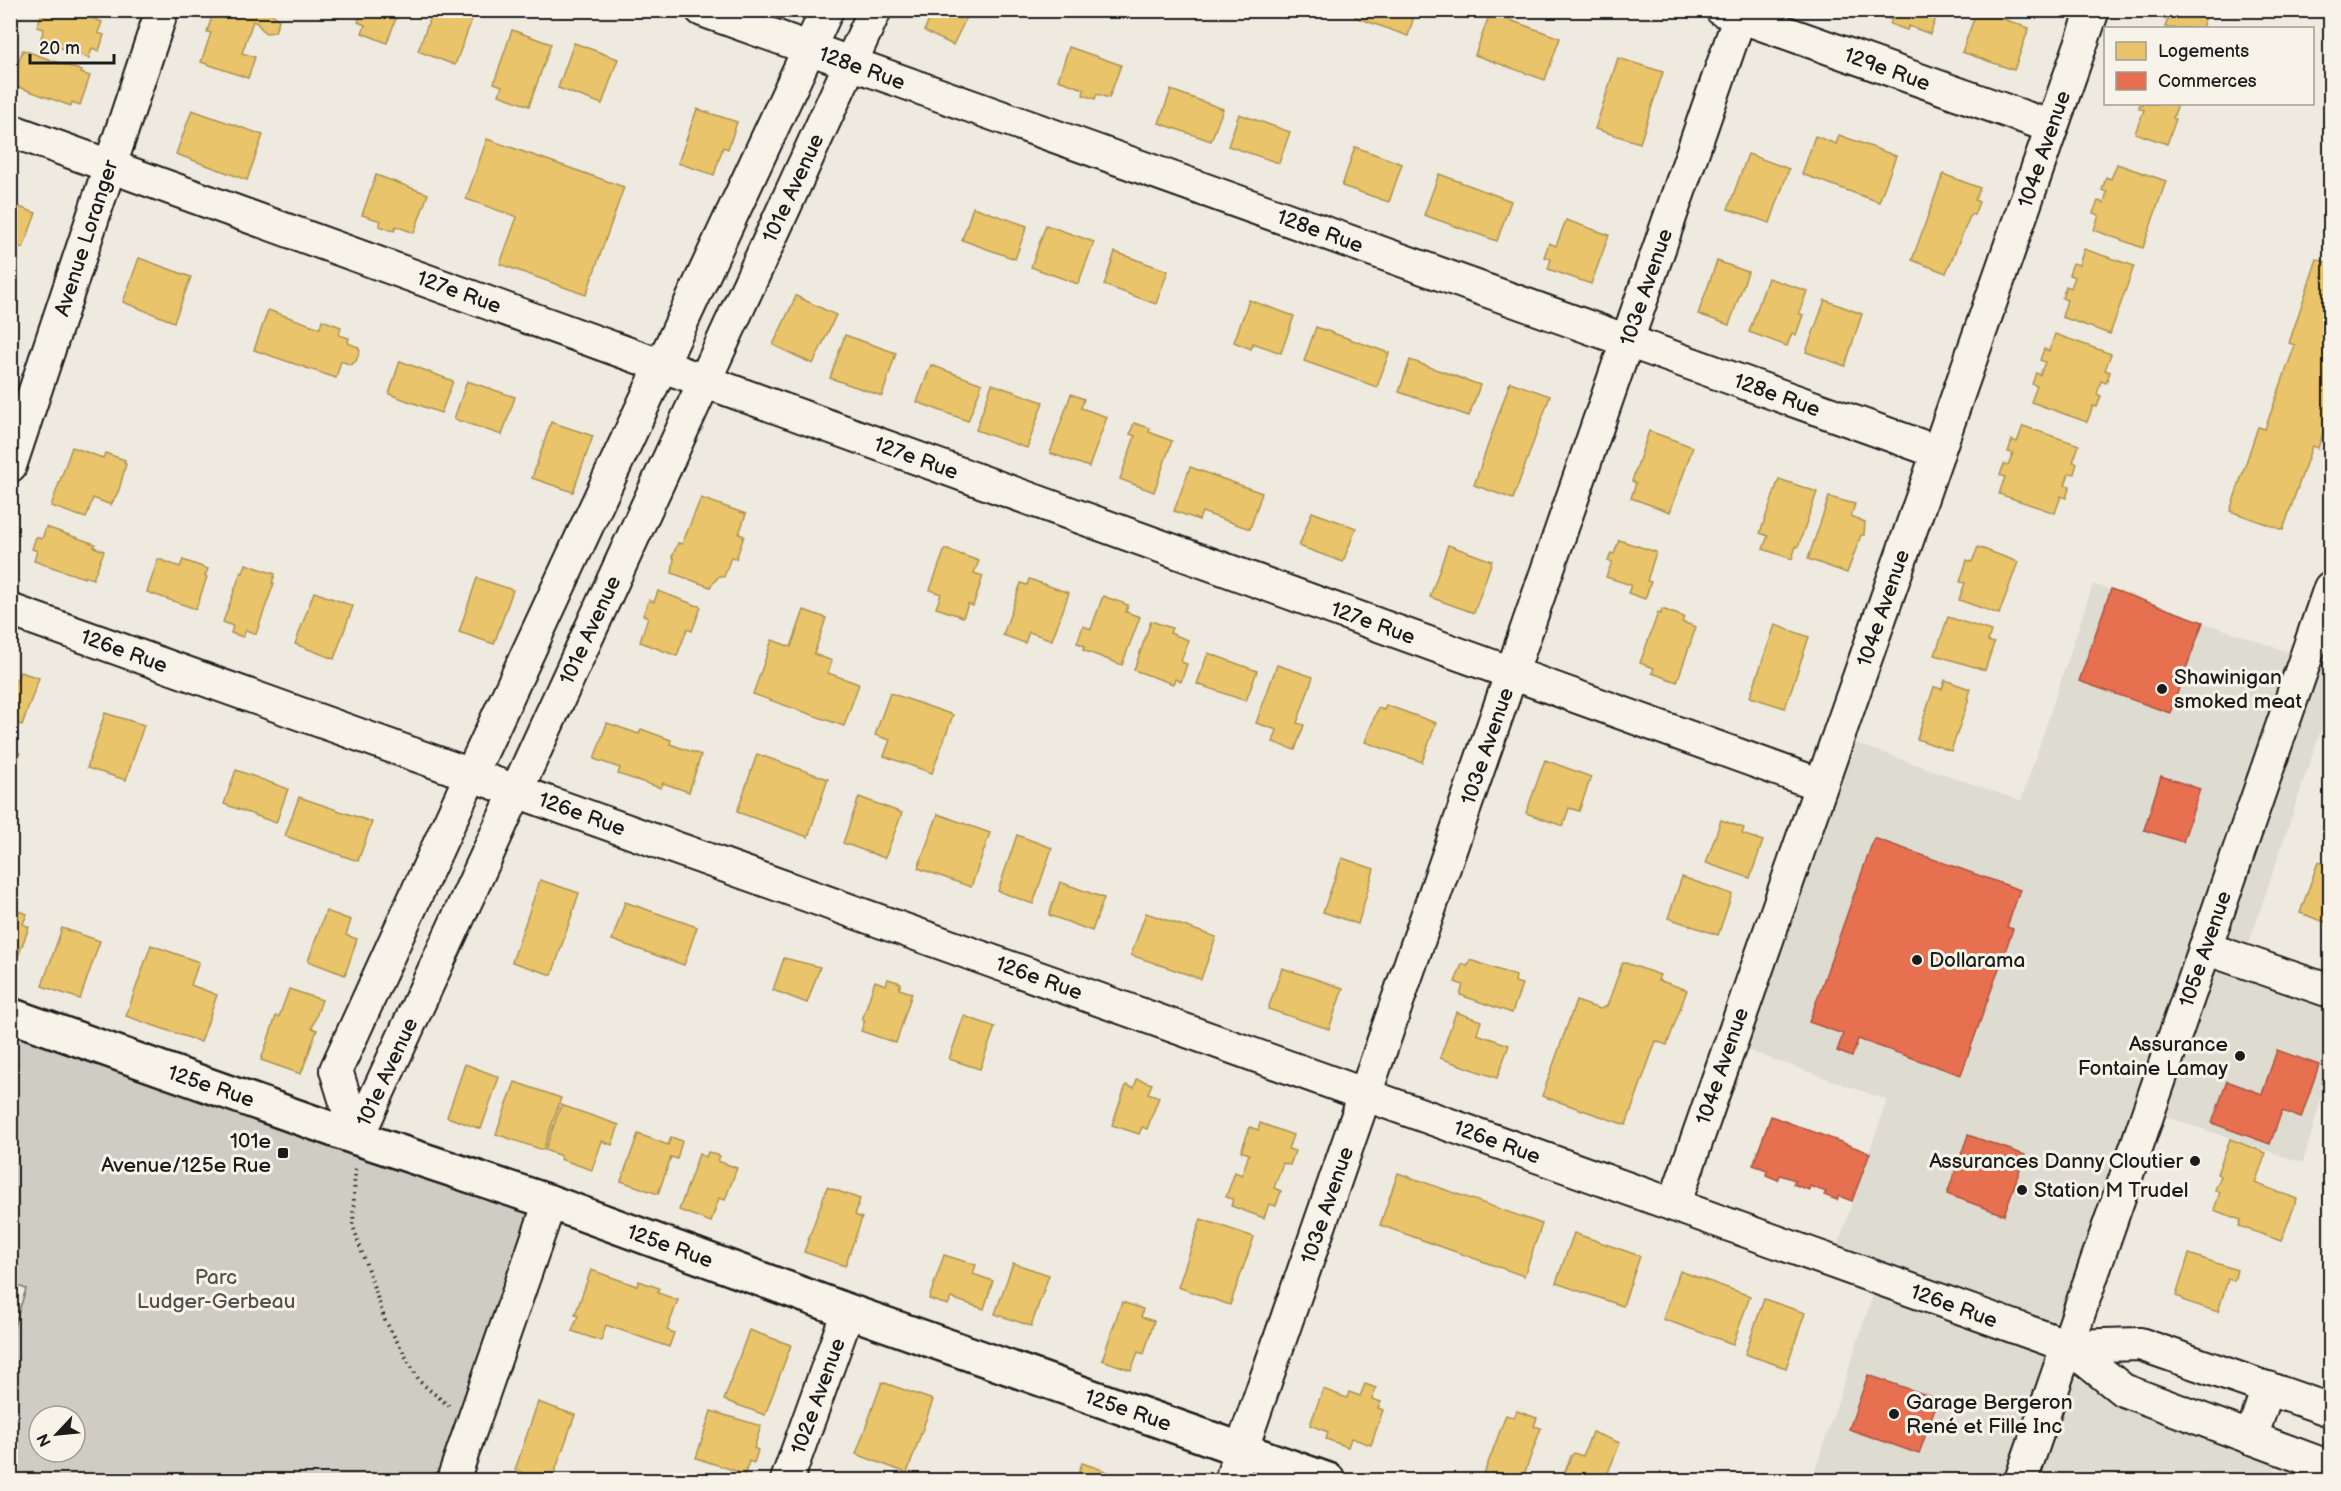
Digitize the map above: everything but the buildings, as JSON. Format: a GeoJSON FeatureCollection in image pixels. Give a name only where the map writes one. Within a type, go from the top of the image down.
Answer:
{"type":"FeatureCollection","features":[{"type":"Feature","properties":{"kind":"main road","name":"125e Rue"},"geometry":{"type":"LineString","coordinates":[[10,1015],[357,1138],[550,1202],[848,1311],[1328,1480]]}},
{"type":"Feature","properties":{"kind":"street","name":"Avenue Loranger"},"geometry":{"type":"LineString","coordinates":[[10,466],[162,10]]}},
{"type":"Feature","properties":{"kind":"street","name":"128e Rue"},"geometry":{"type":"LineString","coordinates":[[702,10],[1938,452]]}},
{"type":"Feature","properties":{"kind":"street","name":"101e Avenue"},"geometry":{"type":"LineString","coordinates":[[357,1138],[336,1070],[827,10]]}},
{"type":"Feature","properties":{"kind":"street","name":"101e Avenue"},"geometry":{"type":"LineString","coordinates":[[357,1138],[875,10]]}},
{"type":"Feature","properties":{"kind":"street","name":"104e Avenue"},"geometry":{"type":"LineString","coordinates":[[1674,1205],[2093,10]]}},
{"type":"Feature","properties":{"kind":"street","name":"129e Rue"},"geometry":{"type":"LineString","coordinates":[[1735,13],[2052,128]]}},
{"type":"Feature","properties":{"kind":"street","name":"103e Avenue"},"geometry":{"type":"LineString","coordinates":[[1231,1480],[1627,341],[1735,13]]}},
{"type":"Feature","properties":{"kind":"street","name":"127e Rue"},"geometry":{"type":"LineString","coordinates":[[10,130],[1821,785]]}},
{"type":"Feature","properties":{"kind":"street","name":"105e Avenue"},"geometry":{"type":"LineString","coordinates":[[2021,1480],[2205,948],[2319,655],[2331,588]]}},
{"type":"Feature","properties":{"kind":"street","name":"126e Rue"},"geometry":{"type":"LineString","coordinates":[[10,610],[2068,1346],[2123,1390],[2331,1467]]}},
{"type":"Feature","properties":{"kind":"street"},"geometry":{"type":"LineString","coordinates":[[2205,948],[2331,991]]}},
{"type":"Feature","properties":{"kind":"street"},"geometry":{"type":"LineString","coordinates":[[453,1480],[550,1202]]}},
{"type":"Feature","properties":{"kind":"street","name":"102e Avenue"},"geometry":{"type":"LineString","coordinates":[[787,1480],[848,1311]]}},
{"type":"Feature","properties":{"kind":"street","name":"126e Rue"},"geometry":{"type":"LineString","coordinates":[[2068,1346],[2140,1344],[2331,1410]]}},
{"type":"Feature","properties":{"kind":"street"},"geometry":{"type":"LineString","coordinates":[[2251,1438],[2268,1388]]}},
{"type":"Feature","properties":{"kind":"path"},"geometry":{"type":"LineString","coordinates":[[357,1138],[353,1226],[385,1320],[420,1382],[473,1425]]}},
{"type":"Feature","properties":{"kind":"shaded area"},"geometry":{"type":"Polygon","coordinates":[[[2093,584],[2283,650],[2330,672],[2330,703],[2243,961],[2330,991],[2330,1068],[2303,1163],[2149,1111],[2059,1373],[2282,1450],[2271,1480],[1812,1480],[1878,1279],[1832,1262],[1887,1100],[1730,1044],[1838,737],[2021,801],[2093,584]]]}},
{"type":"Feature","properties":{"kind":"green space","name":"Parc Ludger-Gerbeau"},"geometry":{"type":"Polygon","coordinates":[[[11,1015],[550,1202],[453,1480],[11,1480],[11,1336],[26,1289],[11,1283],[11,1015]]]}},
{"type":"Feature","properties":{"kind":"place","name":"Shawinigan smoked meat"},"geometry":{"type":"Point","coordinates":[2162,689]}},
{"type":"Feature","properties":{"kind":"place","name":"Dollarama"},"geometry":{"type":"Point","coordinates":[1917,960]}},
{"type":"Feature","properties":{"kind":"place","name":"Assurance Fontaine Lamay"},"geometry":{"type":"Point","coordinates":[2240,1056]}},
{"type":"Feature","properties":{"kind":"place","name":"101e Avenue/125e Rue"},"geometry":{"type":"Point","coordinates":[283,1153]}},
{"type":"Feature","properties":{"kind":"place","name":"Assurances Danny Cloutier"},"geometry":{"type":"Point","coordinates":[2195,1161]}},
{"type":"Feature","properties":{"kind":"place","name":"Station M Trudel"},"geometry":{"type":"Point","coordinates":[2022,1190]}},
{"type":"Feature","properties":{"kind":"place","name":"Garage Bergeron René et Fille Inc"},"geometry":{"type":"Point","coordinates":[1894,1414]}}]}
